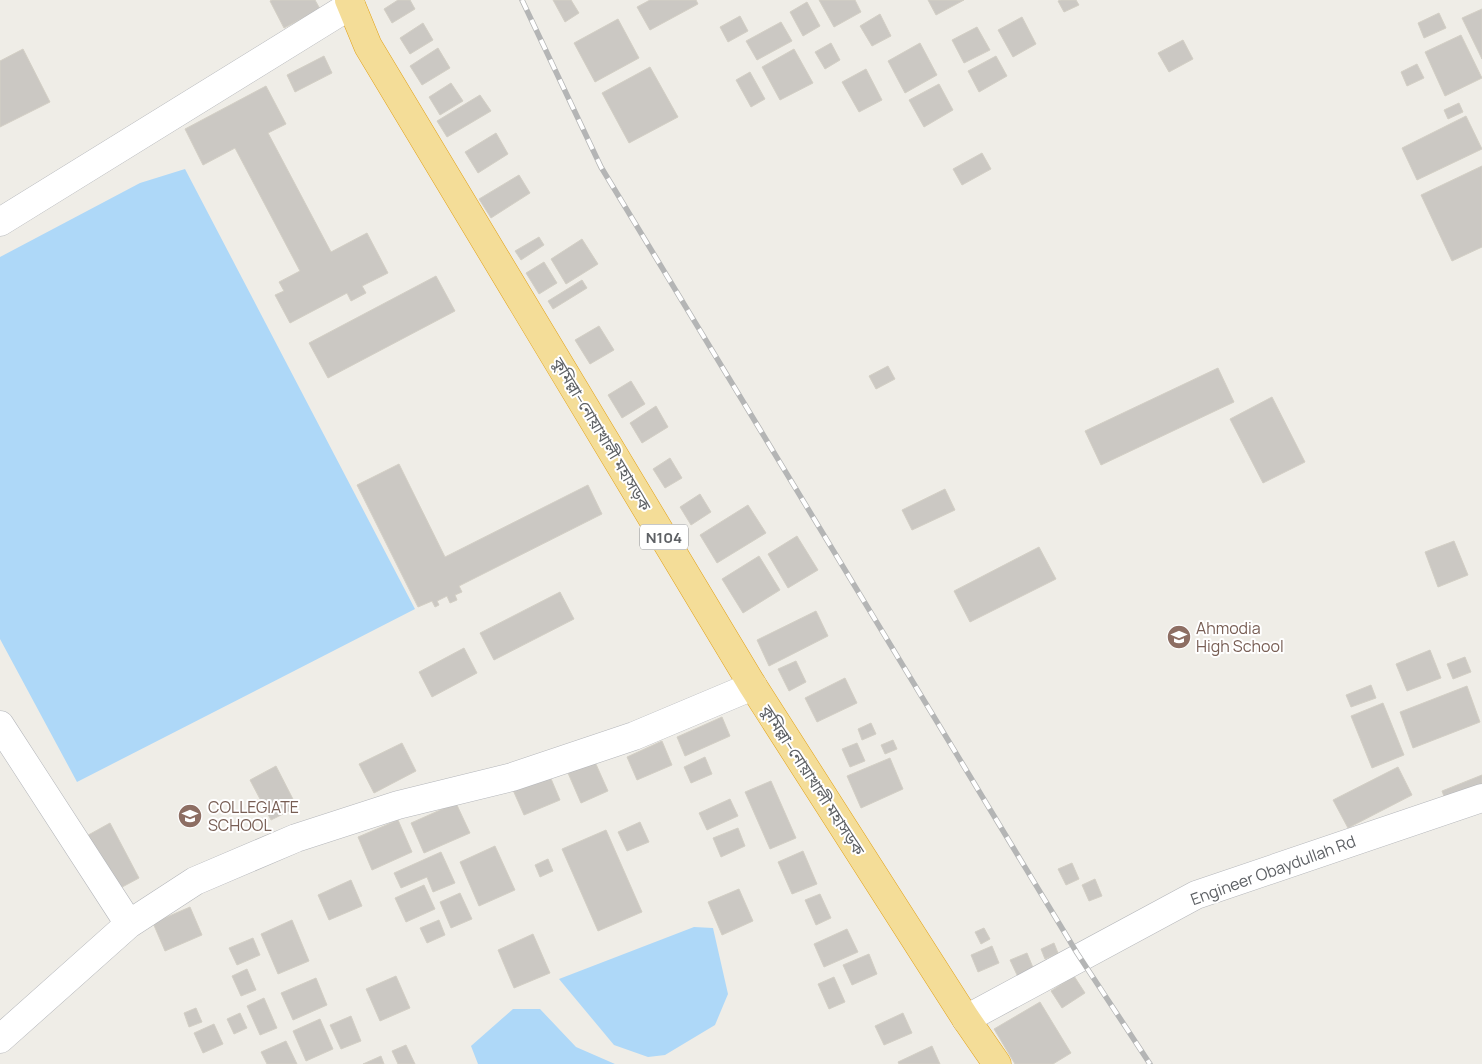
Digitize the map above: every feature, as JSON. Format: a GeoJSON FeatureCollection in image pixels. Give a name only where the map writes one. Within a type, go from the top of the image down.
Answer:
{"type":"FeatureCollection","features":[{"type":"Feature","properties":{"kind":"highway","name":"কুমিল্লা–নোয়াখালী মহাসড়ক"},"geometry":{"type":"LineString","coordinates":[[350,3],[368,46],[753,686],[966,1019],[997,1064]]}},
{"type":"Feature","properties":{"kind":"street"},"geometry":{"type":"LineString","coordinates":[[0,222],[350,3]]}},
{"type":"Feature","properties":{"kind":"street"},"geometry":{"type":"LineString","coordinates":[[0,1039],[129,924],[195,881],[296,838],[398,806],[512,777],[634,736],[753,686]]}},
{"type":"Feature","properties":{"kind":"street"},"geometry":{"type":"LineString","coordinates":[[0,725],[129,924]]}},
{"type":"Feature","properties":{"kind":"street","name":"Engineer Obaydullah Rd"},"geometry":{"type":"LineString","coordinates":[[966,1019],[1196,895],[1482,798]]}},
{"type":"Feature","properties":{"kind":"water"},"geometry":{"type":"Polygon","coordinates":[[[185,169],[415,609],[77,782],[0,639],[0,257],[140,183],[185,169]]]}},
{"type":"Feature","properties":{"kind":"water"},"geometry":{"type":"Polygon","coordinates":[[[694,927],[713,928],[728,994],[715,1025],[665,1055],[648,1057],[614,1045],[559,979],[694,927]]]}},
{"type":"Feature","properties":{"kind":"water"},"geometry":{"type":"Polygon","coordinates":[[[513,1009],[540,1009],[576,1047],[615,1064],[478,1064],[471,1046],[513,1009]]]}},
{"type":"Feature","properties":{"kind":"building"},"geometry":{"type":"Polygon","coordinates":[[[315,0],[320,9],[284,28],[270,1],[315,0]]]}},
{"type":"Feature","properties":{"kind":"building"},"geometry":{"type":"Polygon","coordinates":[[[398,0],[410,0],[415,9],[392,23],[384,9],[398,0]]]}},
{"type":"Feature","properties":{"kind":"building"},"geometry":{"type":"Polygon","coordinates":[[[553,0],[571,0],[579,13],[565,22],[553,0]]]}},
{"type":"Feature","properties":{"kind":"building"},"geometry":{"type":"Polygon","coordinates":[[[650,0],[696,0],[698,4],[650,30],[637,7],[650,0]]]}},
{"type":"Feature","properties":{"kind":"building"},"geometry":{"type":"Polygon","coordinates":[[[819,0],[855,0],[861,12],[834,27],[819,0]]]}},
{"type":"Feature","properties":{"kind":"building"},"geometry":{"type":"Polygon","coordinates":[[[928,0],[964,0],[936,15],[928,0]]]}},
{"type":"Feature","properties":{"kind":"building"},"geometry":{"type":"Polygon","coordinates":[[[1076,0],[1079,5],[1064,12],[1058,1],[1076,0]]]}},
{"type":"Feature","properties":{"kind":"building"},"geometry":{"type":"Polygon","coordinates":[[[807,2],[820,26],[803,36],[790,12],[807,2]]]}},
{"type":"Feature","properties":{"kind":"building"},"geometry":{"type":"Polygon","coordinates":[[[1482,9],[1482,59],[1462,18],[1482,9]]]}},
{"type":"Feature","properties":{"kind":"building"},"geometry":{"type":"Polygon","coordinates":[[[1439,13],[1446,28],[1424,38],[1418,23],[1439,13]]]}},
{"type":"Feature","properties":{"kind":"building"},"geometry":{"type":"Polygon","coordinates":[[[880,14],[891,36],[872,46],[860,26],[880,14]]]}},
{"type":"Feature","properties":{"kind":"building"},"geometry":{"type":"Polygon","coordinates":[[[740,16],[748,31],[728,42],[720,27],[740,16]]]}},
{"type":"Feature","properties":{"kind":"building"},"geometry":{"type":"Polygon","coordinates":[[[1022,17],[1036,44],[1013,57],[998,30],[1022,17]]]}},
{"type":"Feature","properties":{"kind":"building"},"geometry":{"type":"Polygon","coordinates":[[[618,19],[639,58],[595,82],[574,43],[618,19]]]}},
{"type":"Feature","properties":{"kind":"building"},"geometry":{"type":"Polygon","coordinates":[[[781,22],[792,41],[757,60],[746,41],[781,22]]]}},
{"type":"Feature","properties":{"kind":"building"},"geometry":{"type":"Polygon","coordinates":[[[423,23],[433,40],[410,54],[400,38],[423,23]]]}},
{"type":"Feature","properties":{"kind":"building"},"geometry":{"type":"Polygon","coordinates":[[[977,27],[990,50],[964,63],[952,40],[977,27]]]}},
{"type":"Feature","properties":{"kind":"building"},"geometry":{"type":"Polygon","coordinates":[[[1461,35],[1482,78],[1445,96],[1425,52],[1461,35]]]}},
{"type":"Feature","properties":{"kind":"building"},"geometry":{"type":"Polygon","coordinates":[[[1183,40],[1193,59],[1169,72],[1158,53],[1183,40]]]}},
{"type":"Feature","properties":{"kind":"building"},"geometry":{"type":"Polygon","coordinates":[[[831,43],[840,60],[825,69],[815,52],[831,43]]]}},
{"type":"Feature","properties":{"kind":"building"},"geometry":{"type":"Polygon","coordinates":[[[920,43],[937,75],[905,93],[888,61],[920,43]]]}},
{"type":"Feature","properties":{"kind":"building"},"geometry":{"type":"Polygon","coordinates":[[[438,48],[450,68],[422,85],[410,66],[438,48]]]}},
{"type":"Feature","properties":{"kind":"building"},"geometry":{"type":"Polygon","coordinates":[[[23,49],[50,102],[0,127],[0,61],[23,49]]]}},
{"type":"Feature","properties":{"kind":"building"},"geometry":{"type":"Polygon","coordinates":[[[794,49],[813,83],[780,100],[762,67],[794,49]]]}},
{"type":"Feature","properties":{"kind":"building"},"geometry":{"type":"Polygon","coordinates":[[[324,56],[332,73],[295,92],[287,75],[324,56]]]}},
{"type":"Feature","properties":{"kind":"building"},"geometry":{"type":"Polygon","coordinates":[[[996,56],[1007,76],[979,92],[968,71],[996,56]]]}},
{"type":"Feature","properties":{"kind":"building"},"geometry":{"type":"Polygon","coordinates":[[[1417,64],[1424,78],[1407,86],[1401,72],[1417,64]]]}},
{"type":"Feature","properties":{"kind":"building"},"geometry":{"type":"Polygon","coordinates":[[[650,67],[678,117],[629,143],[602,93],[650,67]]]}},
{"type":"Feature","properties":{"kind":"building"},"geometry":{"type":"Polygon","coordinates":[[[866,69],[882,100],[859,112],[842,82],[866,69]]]}},
{"type":"Feature","properties":{"kind":"building"},"geometry":{"type":"Polygon","coordinates":[[[750,72],[765,99],[751,107],[736,80],[750,72]]]}},
{"type":"Feature","properties":{"kind":"building"},"geometry":{"type":"Polygon","coordinates":[[[451,83],[463,101],[440,115],[429,97],[451,83]]]}},
{"type":"Feature","properties":{"kind":"building"},"geometry":{"type":"Polygon","coordinates":[[[939,84],[953,110],[924,127],[909,100],[939,84]]]}},
{"type":"Feature","properties":{"kind":"building"},"geometry":{"type":"Polygon","coordinates":[[[266,86],[286,124],[268,133],[331,252],[367,233],[388,273],[362,286],[366,293],[351,301],[347,293],[290,323],[275,295],[284,291],[279,282],[300,271],[235,148],[203,165],[185,129],[266,86]]]}},
{"type":"Feature","properties":{"kind":"building"},"geometry":{"type":"Polygon","coordinates":[[[480,95],[491,111],[447,137],[437,121],[480,95]]]}},
{"type":"Feature","properties":{"kind":"building"},"geometry":{"type":"Polygon","coordinates":[[[1459,103],[1463,112],[1448,119],[1444,110],[1459,103]]]}},
{"type":"Feature","properties":{"kind":"building"},"geometry":{"type":"Polygon","coordinates":[[[1466,116],[1482,149],[1417,180],[1402,148],[1466,116]]]}},
{"type":"Feature","properties":{"kind":"building"},"geometry":{"type":"Polygon","coordinates":[[[496,133],[508,154],[478,173],[465,152],[496,133]]]}},
{"type":"Feature","properties":{"kind":"building"},"geometry":{"type":"Polygon","coordinates":[[[982,153],[991,169],[962,185],[953,169],[982,153]]]}},
{"type":"Feature","properties":{"kind":"building"},"geometry":{"type":"Polygon","coordinates":[[[1482,166],[1482,247],[1452,261],[1421,195],[1482,166]]]}},
{"type":"Feature","properties":{"kind":"building"},"geometry":{"type":"Polygon","coordinates":[[[519,175],[530,193],[491,218],[479,199],[519,175]]]}},
{"type":"Feature","properties":{"kind":"building"},"geometry":{"type":"Polygon","coordinates":[[[539,237],[544,245],[521,260],[515,251],[539,237]]]}},
{"type":"Feature","properties":{"kind":"building"},"geometry":{"type":"Polygon","coordinates":[[[582,239],[598,264],[566,284],[551,259],[582,239]]]}},
{"type":"Feature","properties":{"kind":"building"},"geometry":{"type":"Polygon","coordinates":[[[544,262],[557,283],[539,294],[526,273],[544,262]]]}},
{"type":"Feature","properties":{"kind":"building"},"geometry":{"type":"Polygon","coordinates":[[[436,276],[455,311],[328,378],[309,343],[436,276]]]}},
{"type":"Feature","properties":{"kind":"building"},"geometry":{"type":"Polygon","coordinates":[[[582,280],[587,288],[553,309],[548,301],[582,280]]]}},
{"type":"Feature","properties":{"kind":"building"},"geometry":{"type":"Polygon","coordinates":[[[599,326],[614,350],[590,364],[575,340],[599,326]]]}},
{"type":"Feature","properties":{"kind":"building"},"geometry":{"type":"Polygon","coordinates":[[[888,366],[895,379],[876,389],[869,376],[888,366]]]}},
{"type":"Feature","properties":{"kind":"building"},"geometry":{"type":"Polygon","coordinates":[[[1218,368],[1234,402],[1101,465],[1085,431],[1218,368]]]}},
{"type":"Feature","properties":{"kind":"building"},"geometry":{"type":"Polygon","coordinates":[[[631,381],[645,404],[622,418],[608,395],[631,381]]]}},
{"type":"Feature","properties":{"kind":"building"},"geometry":{"type":"Polygon","coordinates":[[[1272,397],[1305,462],[1263,483],[1230,419],[1272,397]]]}},
{"type":"Feature","properties":{"kind":"building"},"geometry":{"type":"Polygon","coordinates":[[[656,406],[668,427],[642,443],[630,423],[656,406]]]}},
{"type":"Feature","properties":{"kind":"building"},"geometry":{"type":"Polygon","coordinates":[[[670,458],[682,478],[665,488],[653,469],[670,458]]]}},
{"type":"Feature","properties":{"kind":"building"},"geometry":{"type":"Polygon","coordinates":[[[399,464],[445,557],[588,485],[602,514],[459,586],[462,592],[455,595],[457,600],[450,603],[447,596],[437,601],[439,605],[435,607],[432,601],[418,607],[357,485],[399,464]]]}},
{"type":"Feature","properties":{"kind":"building"},"geometry":{"type":"Polygon","coordinates":[[[945,489],[955,510],[912,530],[902,510],[945,489]]]}},
{"type":"Feature","properties":{"kind":"building"},"geometry":{"type":"Polygon","coordinates":[[[700,494],[711,512],[691,525],[680,507],[700,494]]]}},
{"type":"Feature","properties":{"kind":"building"},"geometry":{"type":"Polygon","coordinates":[[[748,505],[766,533],[717,563],[700,535],[748,505]]]}},
{"type":"Feature","properties":{"kind":"building"},"geometry":{"type":"Polygon","coordinates":[[[797,536],[818,570],[788,588],[768,554],[797,536]]]}},
{"type":"Feature","properties":{"kind":"building"},"geometry":{"type":"Polygon","coordinates":[[[1454,541],[1468,575],[1438,587],[1425,552],[1454,541]]]}},
{"type":"Feature","properties":{"kind":"building"},"geometry":{"type":"Polygon","coordinates":[[[1039,547],[1056,579],[970,622],[954,591],[1039,547]]]}},
{"type":"Feature","properties":{"kind":"building"},"geometry":{"type":"Polygon","coordinates":[[[759,556],[780,590],[743,613],[722,579],[759,556]]]}},
{"type":"Feature","properties":{"kind":"building"},"geometry":{"type":"Polygon","coordinates":[[[560,592],[574,619],[494,660],[480,633],[560,592]]]}},
{"type":"Feature","properties":{"kind":"building"},"geometry":{"type":"Polygon","coordinates":[[[816,611],[828,636],[769,666],[757,640],[816,611]]]}},
{"type":"Feature","properties":{"kind":"building"},"geometry":{"type":"Polygon","coordinates":[[[464,648],[477,673],[432,697],[419,672],[464,648]]]}},
{"type":"Feature","properties":{"kind":"building"},"geometry":{"type":"Polygon","coordinates":[[[1430,650],[1441,678],[1407,691],[1396,664],[1430,650]]]}},
{"type":"Feature","properties":{"kind":"building"},"geometry":{"type":"Polygon","coordinates":[[[1465,657],[1471,672],[1453,679],[1447,664],[1465,657]]]}},
{"type":"Feature","properties":{"kind":"building"},"geometry":{"type":"Polygon","coordinates":[[[796,661],[806,682],[789,691],[778,669],[796,661]]]}},
{"type":"Feature","properties":{"kind":"building"},"geometry":{"type":"Polygon","coordinates":[[[845,678],[857,703],[817,722],[805,698],[845,678]]]}},
{"type":"Feature","properties":{"kind":"building"},"geometry":{"type":"Polygon","coordinates":[[[1371,685],[1376,698],[1351,707],[1346,695],[1371,685]]]}},
{"type":"Feature","properties":{"kind":"building"},"geometry":{"type":"Polygon","coordinates":[[[1467,686],[1480,722],[1413,748],[1400,712],[1467,686]]]}},
{"type":"Feature","properties":{"kind":"building"},"geometry":{"type":"Polygon","coordinates":[[[1383,703],[1404,755],[1372,768],[1351,716],[1383,703]]]}},
{"type":"Feature","properties":{"kind":"building"},"geometry":{"type":"Polygon","coordinates":[[[722,717],[730,736],[685,756],[677,737],[722,717]]]}},
{"type":"Feature","properties":{"kind":"building"},"geometry":{"type":"Polygon","coordinates":[[[871,723],[876,734],[862,740],[858,729],[871,723]]]}},
{"type":"Feature","properties":{"kind":"building"},"geometry":{"type":"Polygon","coordinates":[[[893,740],[897,749],[885,754],[881,745],[893,740]]]}},
{"type":"Feature","properties":{"kind":"building"},"geometry":{"type":"Polygon","coordinates":[[[662,741],[672,765],[637,780],[627,757],[662,741]]]}},
{"type":"Feature","properties":{"kind":"building"},"geometry":{"type":"Polygon","coordinates":[[[402,743],[416,771],[374,793],[359,764],[402,743]]]}},
{"type":"Feature","properties":{"kind":"building"},"geometry":{"type":"Polygon","coordinates":[[[857,743],[865,761],[850,767],[842,749],[857,743]]]}},
{"type":"Feature","properties":{"kind":"building"},"geometry":{"type":"Polygon","coordinates":[[[705,757],[712,774],[691,783],[684,767],[705,757]]]}},
{"type":"Feature","properties":{"kind":"building"},"geometry":{"type":"Polygon","coordinates":[[[890,758],[903,789],[861,808],[847,776],[890,758]]]}},
{"type":"Feature","properties":{"kind":"building"},"geometry":{"type":"Polygon","coordinates":[[[595,762],[608,791],[581,803],[568,773],[595,762]]]}},
{"type":"Feature","properties":{"kind":"building"},"geometry":{"type":"Polygon","coordinates":[[[276,766],[297,807],[271,820],[250,780],[276,766]]]}},
{"type":"Feature","properties":{"kind":"building"},"geometry":{"type":"Polygon","coordinates":[[[1398,767],[1412,795],[1348,828],[1333,800],[1398,767]]]}},
{"type":"Feature","properties":{"kind":"building"},"geometry":{"type":"Polygon","coordinates":[[[549,774],[560,800],[524,815],[513,790],[549,774]]]}},
{"type":"Feature","properties":{"kind":"building"},"geometry":{"type":"Polygon","coordinates":[[[1482,775],[1482,790],[1447,804],[1442,791],[1482,775]]]}},
{"type":"Feature","properties":{"kind":"building"},"geometry":{"type":"Polygon","coordinates":[[[771,781],[796,838],[770,849],[745,792],[771,781]]]}},
{"type":"Feature","properties":{"kind":"building"},"geometry":{"type":"Polygon","coordinates":[[[730,799],[738,816],[707,830],[699,813],[730,799]]]}},
{"type":"Feature","properties":{"kind":"building"},"geometry":{"type":"Polygon","coordinates":[[[456,803],[470,833],[424,853],[411,823],[456,803]]]}},
{"type":"Feature","properties":{"kind":"building"},"geometry":{"type":"Polygon","coordinates":[[[398,820],[412,852],[372,870],[358,837],[398,820]]]}},
{"type":"Feature","properties":{"kind":"building"},"geometry":{"type":"Polygon","coordinates":[[[640,822],[649,842],[627,851],[618,832],[640,822]]]}},
{"type":"Feature","properties":{"kind":"building"},"geometry":{"type":"Polygon","coordinates":[[[110,823],[139,878],[111,893],[83,838],[110,823]]]}},
{"type":"Feature","properties":{"kind":"building"},"geometry":{"type":"Polygon","coordinates":[[[738,828],[745,846],[721,857],[713,838],[738,828]]]}},
{"type":"Feature","properties":{"kind":"building"},"geometry":{"type":"Polygon","coordinates":[[[606,830],[642,912],[598,931],[562,849],[606,830]]]}},
{"type":"Feature","properties":{"kind":"building"},"geometry":{"type":"Polygon","coordinates":[[[495,846],[515,890],[479,906],[460,862],[495,846]]]}},
{"type":"Feature","properties":{"kind":"building"},"geometry":{"type":"Polygon","coordinates":[[[803,851],[817,884],[792,894],[778,862],[803,851]]]}},
{"type":"Feature","properties":{"kind":"building"},"geometry":{"type":"Polygon","coordinates":[[[441,852],[455,883],[433,892],[427,877],[401,888],[394,873],[441,852]]]}},
{"type":"Feature","properties":{"kind":"building"},"geometry":{"type":"Polygon","coordinates":[[[548,859],[553,871],[540,877],[535,865],[548,859]]]}},
{"type":"Feature","properties":{"kind":"building"},"geometry":{"type":"Polygon","coordinates":[[[1072,863],[1079,879],[1066,885],[1058,869],[1072,863]]]}},
{"type":"Feature","properties":{"kind":"building"},"geometry":{"type":"Polygon","coordinates":[[[1095,879],[1102,896],[1089,901],[1082,885],[1095,879]]]}},
{"type":"Feature","properties":{"kind":"building"},"geometry":{"type":"Polygon","coordinates":[[[351,880],[362,906],[329,920],[318,895],[351,880]]]}},
{"type":"Feature","properties":{"kind":"building"},"geometry":{"type":"Polygon","coordinates":[[[424,885],[435,909],[406,922],[395,898],[424,885]]]}},
{"type":"Feature","properties":{"kind":"building"},"geometry":{"type":"Polygon","coordinates":[[[739,889],[753,921],[722,935],[708,902],[739,889]]]}},
{"type":"Feature","properties":{"kind":"building"},"geometry":{"type":"Polygon","coordinates":[[[460,893],[472,919],[451,928],[440,902],[460,893]]]}},
{"type":"Feature","properties":{"kind":"building"},"geometry":{"type":"Polygon","coordinates":[[[820,894],[831,918],[816,925],[805,900],[820,894]]]}},
{"type":"Feature","properties":{"kind":"building"},"geometry":{"type":"Polygon","coordinates":[[[190,907],[202,935],[165,951],[153,923],[190,907]]]}},
{"type":"Feature","properties":{"kind":"building"},"geometry":{"type":"Polygon","coordinates":[[[292,920],[309,961],[278,974],[261,934],[292,920]]]}},
{"type":"Feature","properties":{"kind":"building"},"geometry":{"type":"Polygon","coordinates":[[[439,920],[445,935],[427,943],[420,928],[439,920]]]}},
{"type":"Feature","properties":{"kind":"building"},"geometry":{"type":"Polygon","coordinates":[[[984,928],[990,939],[981,944],[975,932],[984,928]]]}},
{"type":"Feature","properties":{"kind":"building"},"geometry":{"type":"Polygon","coordinates":[[[847,929],[858,952],[824,967],[814,944],[847,929]]]}},
{"type":"Feature","properties":{"kind":"building"},"geometry":{"type":"Polygon","coordinates":[[[533,934],[550,973],[514,988],[498,950],[533,934]]]}},
{"type":"Feature","properties":{"kind":"building"},"geometry":{"type":"Polygon","coordinates":[[[253,938],[260,955],[237,965],[229,948],[253,938]]]}},
{"type":"Feature","properties":{"kind":"building"},"geometry":{"type":"Polygon","coordinates":[[[1054,943],[1058,953],[1045,959],[1041,949],[1054,943]]]}},
{"type":"Feature","properties":{"kind":"building"},"geometry":{"type":"Polygon","coordinates":[[[992,946],[999,963],[978,972],[971,955],[992,946]]]}},
{"type":"Feature","properties":{"kind":"building"},"geometry":{"type":"Polygon","coordinates":[[[1027,953],[1034,970],[1018,977],[1010,960],[1027,953]]]}},
{"type":"Feature","properties":{"kind":"building"},"geometry":{"type":"Polygon","coordinates":[[[869,954],[877,974],[852,985],[843,965],[869,954]]]}},
{"type":"Feature","properties":{"kind":"building"},"geometry":{"type":"Polygon","coordinates":[[[247,969],[256,990],[241,996],[232,976],[247,969]]]}},
{"type":"Feature","properties":{"kind":"building"},"geometry":{"type":"Polygon","coordinates":[[[396,976],[410,1008],[380,1021],[366,989],[396,976]]]}},
{"type":"Feature","properties":{"kind":"building"},"geometry":{"type":"Polygon","coordinates":[[[1074,976],[1085,993],[1062,1008],[1051,991],[1074,976]]]}},
{"type":"Feature","properties":{"kind":"building"},"geometry":{"type":"Polygon","coordinates":[[[834,977],[845,1002],[829,1009],[818,984],[834,977]]]}},
{"type":"Feature","properties":{"kind":"building"},"geometry":{"type":"Polygon","coordinates":[[[316,978],[327,1005],[293,1020],[281,993],[316,978]]]}},
{"type":"Feature","properties":{"kind":"building"},"geometry":{"type":"Polygon","coordinates":[[[264,998],[277,1028],[260,1035],[247,1006],[264,998]]]}},
{"type":"Feature","properties":{"kind":"building"},"geometry":{"type":"Polygon","coordinates":[[[1040,1002],[1071,1053],[1053,1064],[1015,1064],[994,1029],[1040,1002]]]}},
{"type":"Feature","properties":{"kind":"building"},"geometry":{"type":"Polygon","coordinates":[[[196,1008],[202,1022],[189,1027],[184,1013],[196,1008]]]}},
{"type":"Feature","properties":{"kind":"building"},"geometry":{"type":"Polygon","coordinates":[[[240,1013],[247,1028],[234,1034],[227,1019],[240,1013]]]}},
{"type":"Feature","properties":{"kind":"building"},"geometry":{"type":"Polygon","coordinates":[[[903,1013],[912,1033],[884,1045],[875,1026],[903,1013]]]}},
{"type":"Feature","properties":{"kind":"building"},"geometry":{"type":"Polygon","coordinates":[[[351,1016],[361,1041],[341,1049],[330,1025],[351,1016]]]}},
{"type":"Feature","properties":{"kind":"building"},"geometry":{"type":"Polygon","coordinates":[[[320,1019],[333,1049],[306,1061],[293,1031],[320,1019]]]}},
{"type":"Feature","properties":{"kind":"building"},"geometry":{"type":"Polygon","coordinates":[[[214,1024],[223,1044],[203,1053],[194,1033],[214,1024]]]}},
{"type":"Feature","properties":{"kind":"building"},"geometry":{"type":"Polygon","coordinates":[[[286,1041],[297,1064],[267,1064],[261,1052],[286,1041]]]}},
{"type":"Feature","properties":{"kind":"building"},"geometry":{"type":"Polygon","coordinates":[[[406,1045],[415,1064],[398,1064],[392,1051],[406,1045]]]}},
{"type":"Feature","properties":{"kind":"building"},"geometry":{"type":"Polygon","coordinates":[[[932,1046],[940,1064],[899,1064],[898,1062],[932,1046]]]}},
{"type":"Feature","properties":{"kind":"building"},"geometry":{"type":"Polygon","coordinates":[[[381,1056],[384,1064],[363,1064],[381,1056]]]}},
{"type":"Feature","properties":{"kind":"railway"},"geometry":{"type":"LineString","coordinates":[[522,0],[601,167],[1077,953],[1150,1064]]}},
{"type":"Feature","properties":{"kind":"place","name":"Ahmodia High School"},"geometry":{"type":"Point","coordinates":[1179,637]}},
{"type":"Feature","properties":{"kind":"place","name":"COLLEGIATE SCHOOL"},"geometry":{"type":"Point","coordinates":[190,816]}}]}
